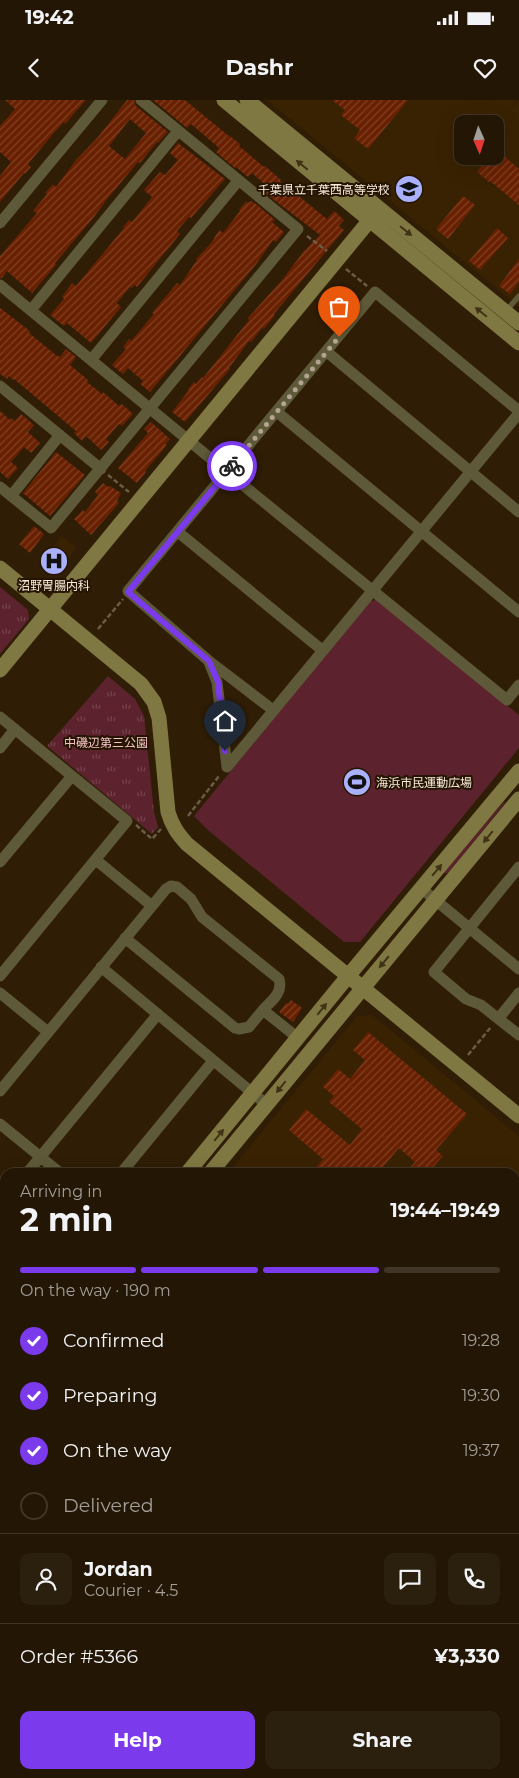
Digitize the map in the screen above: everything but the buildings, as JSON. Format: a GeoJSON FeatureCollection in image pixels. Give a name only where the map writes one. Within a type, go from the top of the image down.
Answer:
{"type":"FeatureCollection","features":[{"type":"Feature","properties":{"kind":"street"},"geometry":{"type":"LineString","coordinates":[[0,223],[102,100]]}},
{"type":"Feature","properties":{"kind":"street"},"geometry":{"type":"LineString","coordinates":[[0,487],[51,528],[298,229],[141,100]]}},
{"type":"Feature","properties":{"kind":"street"},"geometry":{"type":"LineString","coordinates":[[224,100],[519,323]]}},
{"type":"Feature","properties":{"kind":"street"},"geometry":{"type":"LineString","coordinates":[[247,100],[519,343]]}},
{"type":"Feature","properties":{"kind":"street"},"geometry":{"type":"LineString","coordinates":[[31,310],[178,131]]}},
{"type":"Feature","properties":{"kind":"street"},"geometry":{"type":"LineString","coordinates":[[91,360],[238,181]]}},
{"type":"Feature","properties":{"kind":"street"},"geometry":{"type":"LineString","coordinates":[[0,670],[374,215]]}},
{"type":"Feature","properties":{"kind":"street"},"geometry":{"type":"LineString","coordinates":[[0,285],[507,700],[519,685]]}},
{"type":"Feature","properties":{"kind":"street"},"geometry":{"type":"LineString","coordinates":[[227,767],[519,412],[375,292],[128,592],[209,661],[272,710]]}},
{"type":"Feature","properties":{"kind":"street"},"geometry":{"type":"LineString","coordinates":[[326,352],[519,512]]}},
{"type":"Feature","properties":{"kind":"street"},"geometry":{"type":"LineString","coordinates":[[0,386],[101,469]]}},
{"type":"Feature","properties":{"kind":"street"},"geometry":{"type":"LineString","coordinates":[[277,412],[519,612]]}},
{"type":"Feature","properties":{"kind":"street"},"geometry":{"type":"LineString","coordinates":[[11,496],[60,435]]}},
{"type":"Feature","properties":{"kind":"street"},"geometry":{"type":"LineString","coordinates":[[178,532],[322,650]]}},
{"type":"Feature","properties":{"kind":"street"},"geometry":{"type":"LineString","coordinates":[[0,568],[141,684],[154,702],[159,718],[170,821],[188,844],[519,1116]]}},
{"type":"Feature","properties":{"kind":"street"},"geometry":{"type":"LineString","coordinates":[[209,661],[218,682],[227,767]]}},
{"type":"Feature","properties":{"kind":"street"},"geometry":{"type":"LineString","coordinates":[[0,717],[127,821],[0,976]]}},
{"type":"Feature","properties":{"kind":"street"},"geometry":{"type":"LineString","coordinates":[[0,748],[16,729]]}},
{"type":"Feature","properties":{"kind":"street"},"geometry":{"type":"LineString","coordinates":[[191,1168],[519,771]]}},
{"type":"Feature","properties":{"kind":"street"},"geometry":{"type":"LineString","coordinates":[[0,862],[72,776]]}},
{"type":"Feature","properties":{"kind":"street"},"geometry":{"type":"LineString","coordinates":[[214,1168],[519,799]]}},
{"type":"Feature","properties":{"kind":"street"},"geometry":{"type":"LineString","coordinates":[[96,860],[152,906]]}},
{"type":"Feature","properties":{"kind":"street"},"geometry":{"type":"LineString","coordinates":[[519,868],[434,972],[466,1000],[481,1005],[519,1035]]}},
{"type":"Feature","properties":{"kind":"street"},"geometry":{"type":"LineString","coordinates":[[0,1091],[125,938],[166,889],[171,886],[177,887],[191,899],[202,918],[276,975],[281,986],[279,992],[249,1027],[235,1028],[125,938]]}},
{"type":"Feature","properties":{"kind":"street"},"geometry":{"type":"LineString","coordinates":[[422,888],[519,969]]}},
{"type":"Feature","properties":{"kind":"street"},"geometry":{"type":"LineString","coordinates":[[101,967],[267,1105]]}},
{"type":"Feature","properties":{"kind":"street"},"geometry":{"type":"LineString","coordinates":[[0,993],[48,1032]]}},
{"type":"Feature","properties":{"kind":"street"},"geometry":{"type":"LineString","coordinates":[[499,1018],[519,993]]}},
{"type":"Feature","properties":{"kind":"street"},"geometry":{"type":"LineString","coordinates":[[263,1010],[298,1038]]}},
{"type":"Feature","properties":{"kind":"street"},"geometry":{"type":"LineString","coordinates":[[31,1168],[158,1014]]}},
{"type":"Feature","properties":{"kind":"street"},"geometry":{"type":"LineString","coordinates":[[125,1168],[213,1061]]}},
{"type":"Feature","properties":{"kind":"street"},"geometry":{"type":"LineString","coordinates":[[0,1124],[54,1168]]}},
{"type":"Feature","properties":{"kind":"lane"},"geometry":{"type":"LineString","coordinates":[[505,312],[519,296]]}},
{"type":"Feature","properties":{"kind":"path"},"geometry":{"type":"LineString","coordinates":[[298,229],[330,254]]}},
{"type":"Feature","properties":{"kind":"path"},"geometry":{"type":"LineString","coordinates":[[343,266],[375,292]]}},
{"type":"Feature","properties":{"kind":"path"},"geometry":{"type":"LineString","coordinates":[[101,469],[132,494]]}},
{"type":"Feature","properties":{"kind":"path"},"geometry":{"type":"LineString","coordinates":[[98,629],[128,592]]}},
{"type":"Feature","properties":{"kind":"path"},"geometry":{"type":"LineString","coordinates":[[188,816],[227,767]]}},
{"type":"Feature","properties":{"kind":"path"},"geometry":{"type":"LineString","coordinates":[[127,821],[152,838],[162,828]]}},
{"type":"Feature","properties":{"kind":"path"},"geometry":{"type":"LineString","coordinates":[[468,1055],[499,1018]]}},
{"type":"Feature","properties":{"kind":"shaded area"},"geometry":{"type":"Polygon","coordinates":[[[267,100],[517,100],[506,113],[519,100],[519,307],[267,100]]]}},
{"type":"Feature","properties":{"kind":"shaded area"},"geometry":{"type":"Polygon","coordinates":[[[62,536],[77,548],[54,575],[39,563],[62,536]]]}},
{"type":"Feature","properties":{"kind":"shaded area"},"geometry":{"type":"Polygon","coordinates":[[[372,1015],[519,1136],[519,1168],[232,1168],[357,1016],[372,1015]]]}},
{"type":"Feature","properties":{"kind":"green space"},"geometry":{"type":"Polygon","coordinates":[[[0,587],[28,610],[29,619],[0,654],[0,587]]]}},
{"type":"Feature","properties":{"kind":"green space","name":"海浜市民運動広場"},"geometry":{"type":"Polygon","coordinates":[[[376,600],[519,715],[519,748],[360,942],[344,942],[209,831],[194,816],[370,601],[376,600]]]}},
{"type":"Feature","properties":{"kind":"green space","name":"中磯辺第三公園"},"geometry":{"type":"Polygon","coordinates":[[[108,676],[135,699],[144,716],[154,812],[158,827],[152,834],[47,746],[108,676]]]}},
{"type":"Feature","properties":{"kind":"green space"},"geometry":{"type":"Polygon","coordinates":[[[504,802],[448,873],[444,873],[444,870],[504,802]]]}},
{"type":"Feature","properties":{"kind":"way so far"},"geometry":{"type":"LineString","coordinates":[[232,466],[339,337]]}},
{"type":"Feature","properties":{"kind":"place","name":"千葉県立千葉西高等学校"},"geometry":{"type":"Point","coordinates":[409,189]}},
{"type":"Feature","properties":{"kind":"place","name":"沼野胃腸内科"},"geometry":{"type":"Point","coordinates":[54,561]}},
{"type":"Feature","properties":{"kind":"place","name":"海浜市民運動広場"},"geometry":{"type":"Point","coordinates":[357,782]}},
{"type":"Feature","properties":{"kind":"route"},"geometry":{"type":"LineString","coordinates":[[225,751],[218,682],[209,661],[128,592],[232,466]]}}]}
